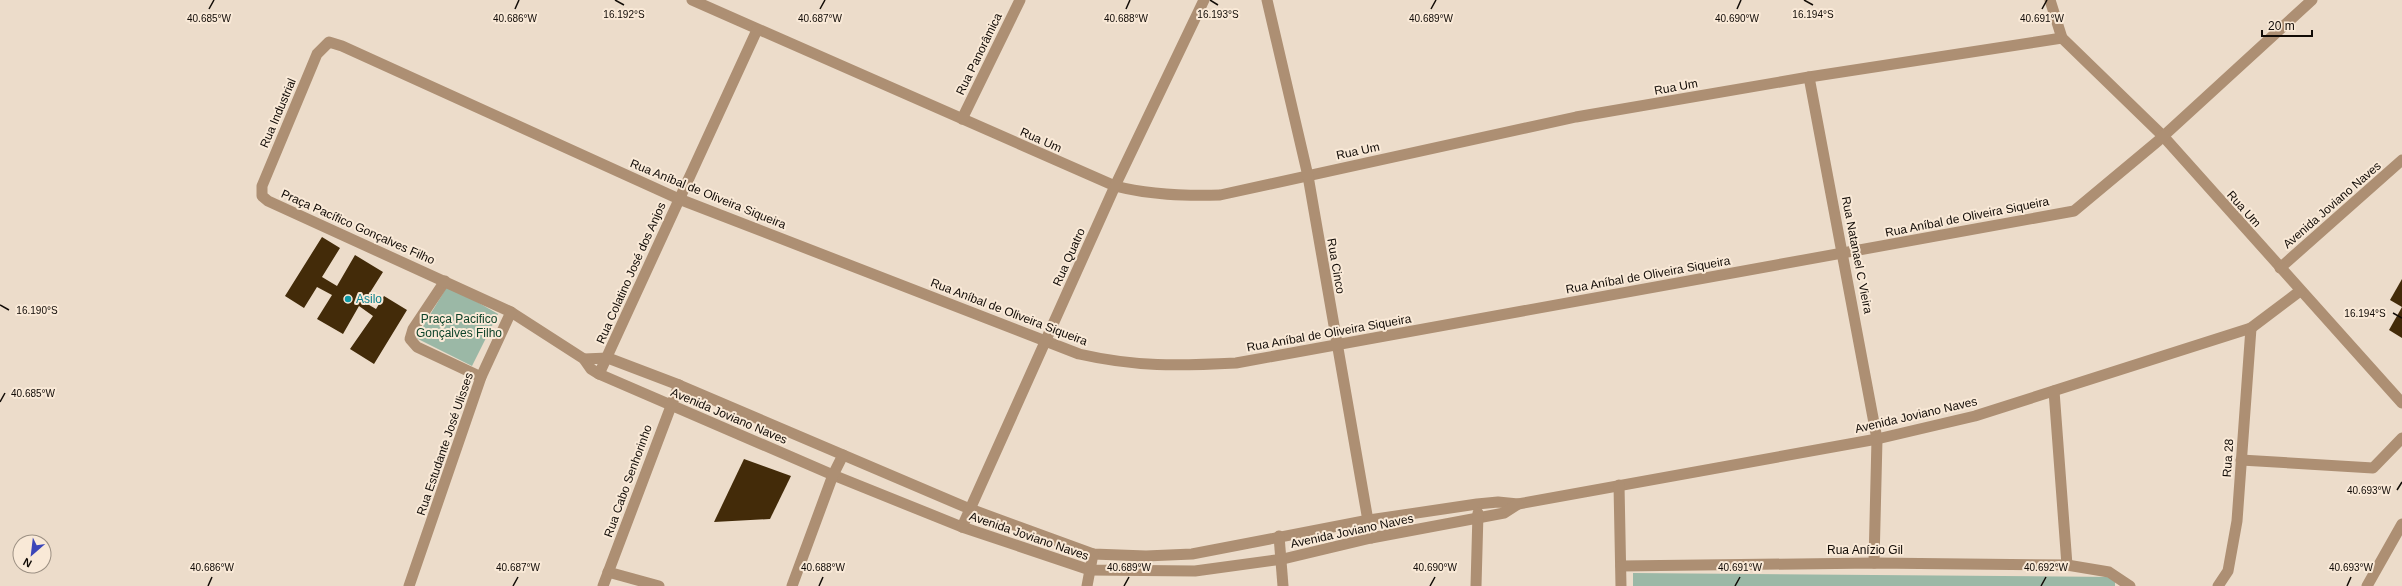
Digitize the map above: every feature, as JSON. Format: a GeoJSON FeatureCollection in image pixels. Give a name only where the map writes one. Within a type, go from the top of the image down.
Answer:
{"type":"FeatureCollection","features":[{"type":"Feature","properties":{"kind":"street","name":"Rua Um"},"geometry":{"type":"LineString","coordinates":[[692,0],[757,30],[1115,186],[1153,194],[1184,196],[1220,196],[1576,117],[1809,77],[2062,38]]}},
{"type":"Feature","properties":{"kind":"street","name":"Rua Panorâmica"},"geometry":{"type":"LineString","coordinates":[[962,119],[1020,0]]}},
{"type":"Feature","properties":{"kind":"street","name":"Rua Quatro"},"geometry":{"type":"LineString","coordinates":[[962,527],[1115,186],[1204,0]]}},
{"type":"Feature","properties":{"kind":"street","name":"Rua Cinco"},"geometry":{"type":"LineString","coordinates":[[1267,0],[1308,176],[1371,538]]}},
{"type":"Feature","properties":{"kind":"street","name":"Rua Aníbal de Oliveira Siqueira"},"geometry":{"type":"LineString","coordinates":[[325,43],[328,42],[342,46],[679,199],[1079,354],[1117,363],[1174,367],[1236,362],[1337,345],[2074,211],[2163,136],[2312,0]]}},
{"type":"Feature","properties":{"kind":"street","name":"Rua Um"},"geometry":{"type":"LineString","coordinates":[[2053,2],[2062,38],[2163,136],[2402,403]]}},
{"type":"Feature","properties":{"kind":"street","name":"Rua Colatino José dos Anjos"},"geometry":{"type":"LineString","coordinates":[[600,374],[757,30]]}},
{"type":"Feature","properties":{"kind":"street","name":"Rua Industrial"},"geometry":{"type":"LineString","coordinates":[[262,196],[262,186],[267,172],[318,54],[325,43]]}},
{"type":"Feature","properties":{"kind":"street","name":"Rua Natanael C Vieira"},"geometry":{"type":"LineString","coordinates":[[1809,77],[1877,439],[1874,563]]}},
{"type":"Feature","properties":{"kind":"street","name":"Avenida Joviano Naves"},"geometry":{"type":"LineString","coordinates":[[2280,268],[2402,160]]}},
{"type":"Feature","properties":{"kind":"street","name":"Praça Pacífico Gonçalves Filho"},"geometry":{"type":"LineString","coordinates":[[262,196],[268,202],[511,312]]}},
{"type":"Feature","properties":{"kind":"street"},"geometry":{"type":"LineString","coordinates":[[445,281],[413,328],[410,339],[417,347],[481,377]]}},
{"type":"Feature","properties":{"kind":"street","name":"Avenida Joviano Naves"},"geometry":{"type":"LineString","coordinates":[[584,359],[608,358],[679,385],[970,509],[1093,554],[1146,556],[1192,554],[1369,520],[1477,504],[1498,502],[1518,504],[1877,439],[1975,416],[2251,328],[2300,290]]}},
{"type":"Feature","properties":{"kind":"street","name":"Avenida Joviano Naves"},"geometry":{"type":"LineString","coordinates":[[511,312],[584,359],[591,369],[600,374],[833,476],[962,527],[1090,570],[1195,571],[1283,559],[1371,538],[1479,519],[1504,513],[1518,504]]}},
{"type":"Feature","properties":{"kind":"street","name":"Rua Estudante José Ulisses"},"geometry":{"type":"LineString","coordinates":[[409,586],[481,377],[511,312]]}},
{"type":"Feature","properties":{"kind":"street","name":"Rua 28"},"geometry":{"type":"LineString","coordinates":[[2218,586],[2228,571],[2233,555],[2237,521],[2251,328]]}},
{"type":"Feature","properties":{"kind":"street","name":"Rua Cabo Senhorinho"},"geometry":{"type":"LineString","coordinates":[[603,586],[670,405],[679,385]]}},
{"type":"Feature","properties":{"kind":"street"},"geometry":{"type":"LineString","coordinates":[[2054,391],[2067,565]]}},
{"type":"Feature","properties":{"kind":"street"},"geometry":{"type":"LineString","coordinates":[[2241,460],[2373,468],[2402,438]]}},
{"type":"Feature","properties":{"kind":"street"},"geometry":{"type":"LineString","coordinates":[[792,586],[833,476],[843,455]]}},
{"type":"Feature","properties":{"kind":"street"},"geometry":{"type":"LineString","coordinates":[[1619,485],[1621,586]]}},
{"type":"Feature","properties":{"kind":"street"},"geometry":{"type":"LineString","coordinates":[[1476,586],[1479,519],[1477,504]]}},
{"type":"Feature","properties":{"kind":"street"},"geometry":{"type":"LineString","coordinates":[[2367,586],[2402,524]]}},
{"type":"Feature","properties":{"kind":"street"},"geometry":{"type":"LineString","coordinates":[[1280,536],[1283,559],[1283,586]]}},
{"type":"Feature","properties":{"kind":"street"},"geometry":{"type":"LineString","coordinates":[[1087,586],[1093,554]]}},
{"type":"Feature","properties":{"kind":"street","name":"Rua Anízio Gil"},"geometry":{"type":"LineString","coordinates":[[1621,566],[1874,563],[2067,565],[2109,572],[2130,586]]}},
{"type":"Feature","properties":{"kind":"street"},"geometry":{"type":"LineString","coordinates":[[608,572],[659,586]]}},
{"type":"Feature","properties":{"kind":"green space","name":"Praça Pacifico Gonçalves Filho"},"geometry":{"type":"Polygon","coordinates":[[[448,285],[498,314],[472,366],[416,338],[448,285]]]}},
{"type":"Feature","properties":{"kind":"green space"},"geometry":{"type":"Polygon","coordinates":[[[1633,573],[2115,577],[2115,586],[1633,586],[1633,573]]]}},
{"type":"Feature","properties":{"kind":"building","name":"Asilo"},"geometry":{"type":"Polygon","coordinates":[[[322,237],[340,248],[322,277],[337,286],[355,255],[383,272],[364,302],[376,309],[384,296],[407,310],[374,364],[350,349],[373,316],[359,306],[343,334],[317,319],[332,295],[317,287],[304,308],[285,296],[322,237]]]}},
{"type":"Feature","properties":{"kind":"building"},"geometry":{"type":"Polygon","coordinates":[[[2402,279],[2402,307],[2390,300],[2402,279]]]}},
{"type":"Feature","properties":{"kind":"building"},"geometry":{"type":"Polygon","coordinates":[[[2402,307],[2402,338],[2389,330],[2402,307]]]}},
{"type":"Feature","properties":{"kind":"building"},"geometry":{"type":"Polygon","coordinates":[[[744,459],[791,476],[770,519],[714,522],[744,459]]]}},
{"type":"Feature","properties":{"kind":"place","name":"Asilo"},"geometry":{"type":"Point","coordinates":[348,299]}}]}
